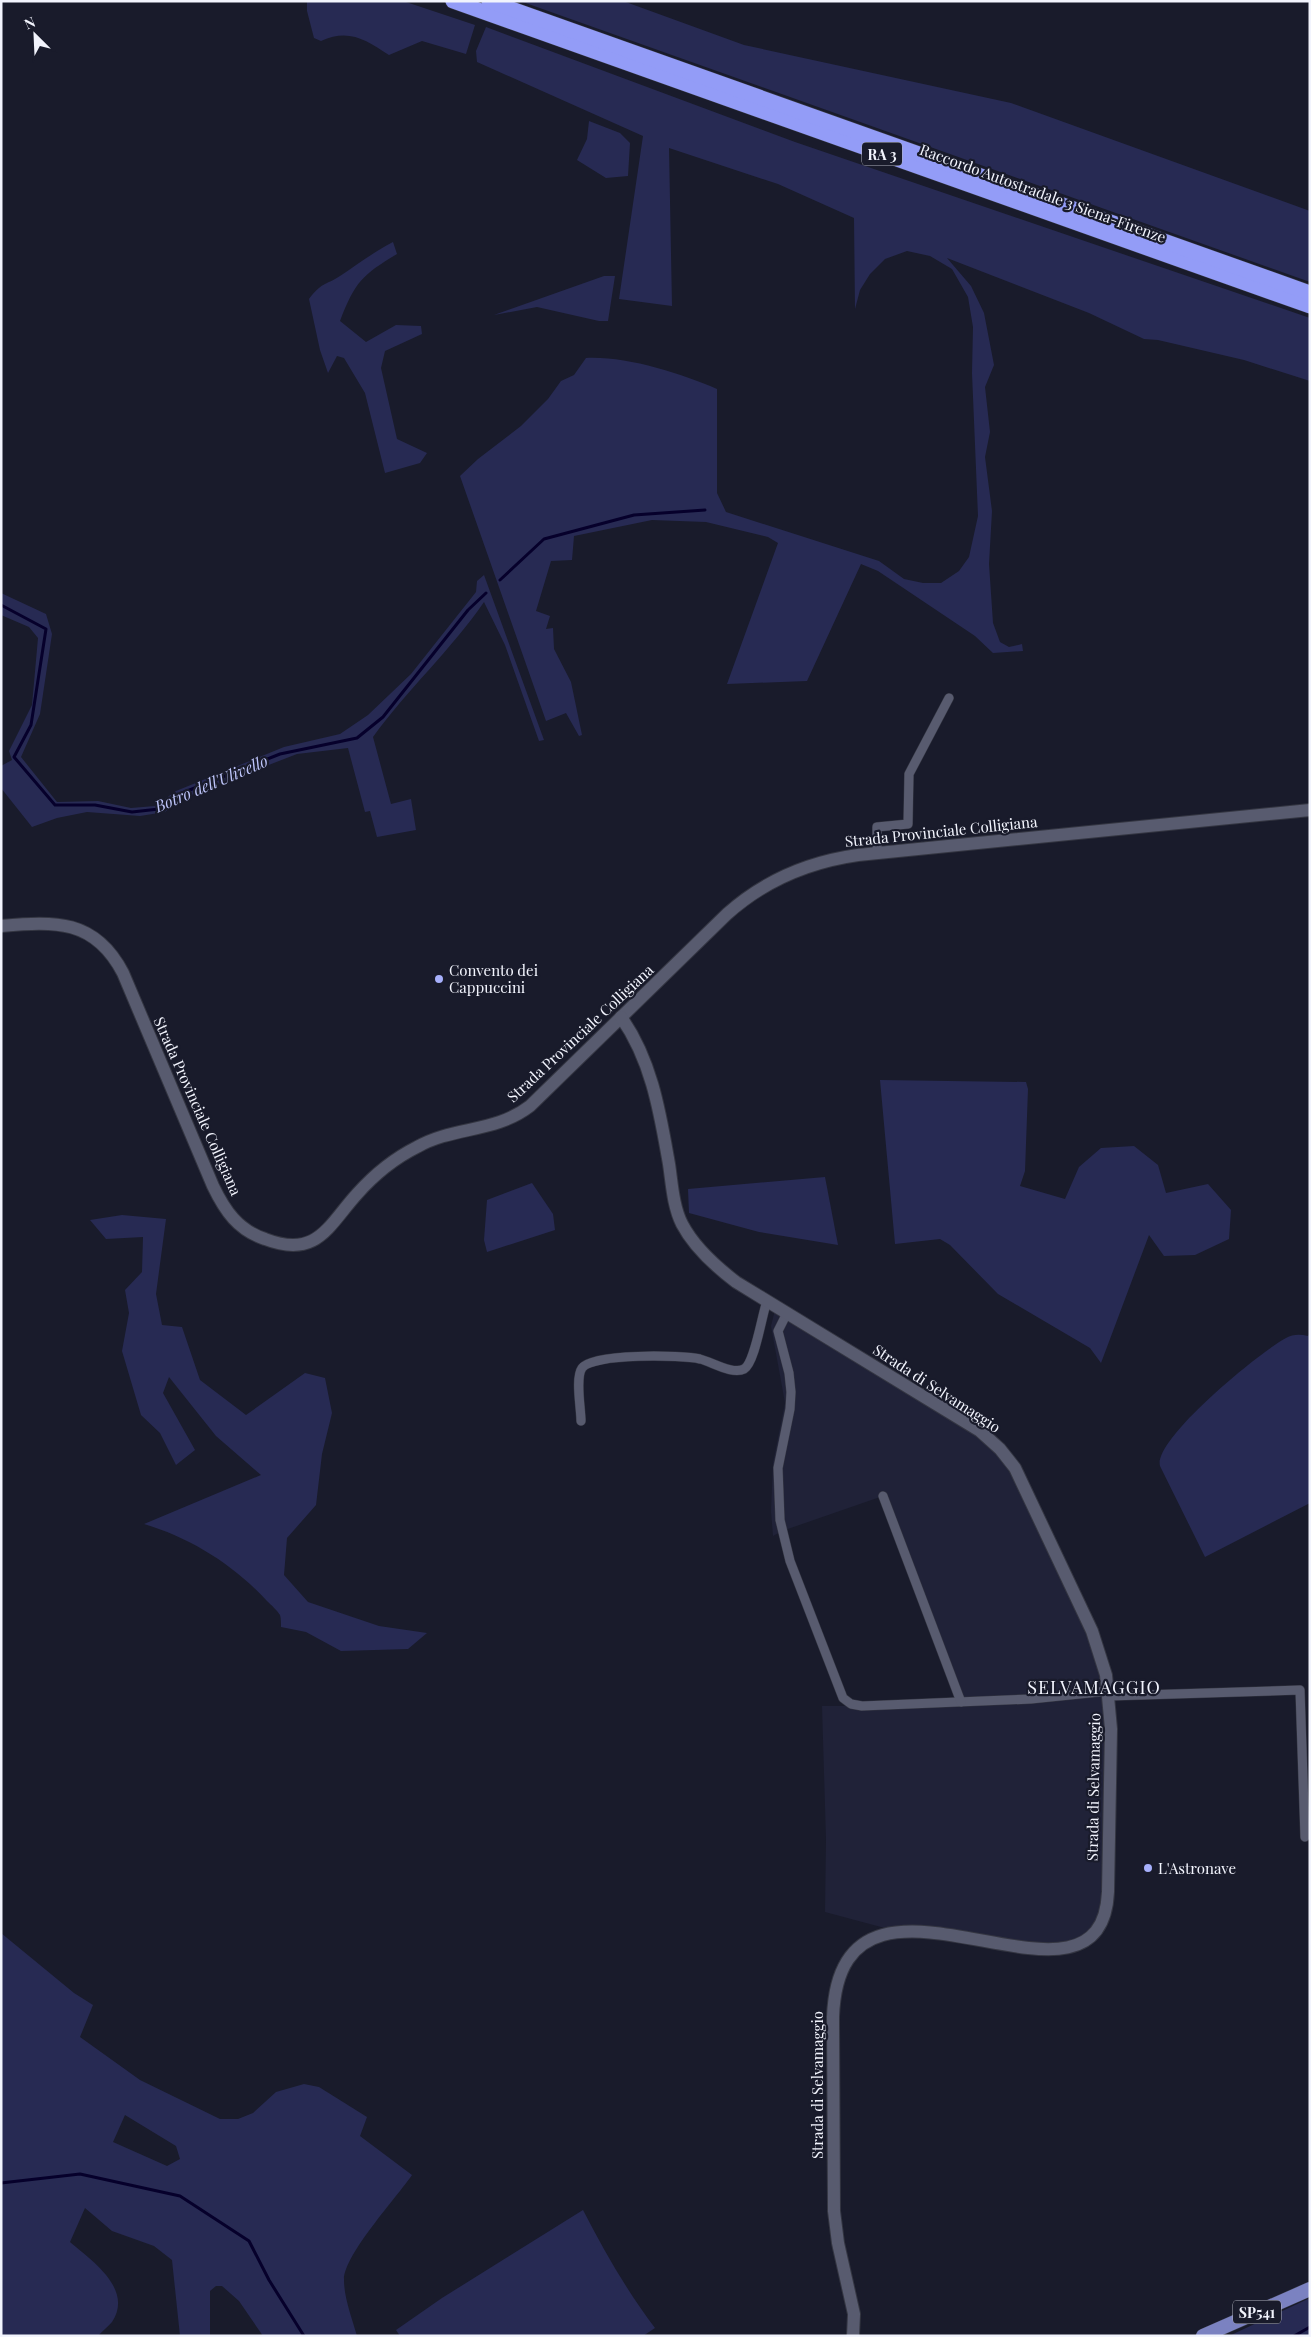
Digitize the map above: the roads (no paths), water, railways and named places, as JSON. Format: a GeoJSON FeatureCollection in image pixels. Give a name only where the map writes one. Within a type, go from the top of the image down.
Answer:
{"type":"FeatureCollection","features":[{"type":"Feature","properties":{"kind":"highway","name":"Raccordo Autostradale 3 Siena-Firenze"},"geometry":{"type":"LineString","coordinates":[[453,1],[1310,306]]}},
{"type":"Feature","properties":{"kind":"highway","name":"Raccordo Autostradale 3 Siena-Firenze"},"geometry":{"type":"LineString","coordinates":[[489,1],[1310,293]]}},
{"type":"Feature","properties":{"kind":"main road","name":"SP541"},"geometry":{"type":"LineString","coordinates":[[1203,2336],[1310,2289]]}},
{"type":"Feature","properties":{"kind":"street"},"geometry":{"type":"LineString","coordinates":[[877,853],[877,827],[908,824],[909,774],[949,698]]}},
{"type":"Feature","properties":{"kind":"street","name":"Strada Provinciale Colligiana"},"geometry":{"type":"LineString","coordinates":[[1,926],[43,923],[69,926],[91,936],[107,948],[123,973],[221,1203],[240,1226],[256,1236],[277,1243],[299,1244],[321,1236],[333,1226],[363,1188],[417,1146],[442,1136],[494,1125],[518,1115],[537,1100],[727,914],[755,891],[775,879],[804,867],[842,857],[1310,810]]}},
{"type":"Feature","properties":{"kind":"street","name":"Strada di Selvamaggio"},"geometry":{"type":"LineString","coordinates":[[621,1018],[638,1046],[654,1088],[675,1202],[682,1224],[696,1245],[718,1268],[767,1301],[962,1420],[986,1436],[1004,1453],[1020,1477],[1092,1631],[1102,1658],[1109,1694],[1111,1758],[1108,1899],[1104,1918],[1095,1933],[1074,1947],[1052,1950],[925,1933],[896,1931],[878,1936],[861,1946],[846,1962],[839,1977],[833,2017],[834,2200],[838,2243],[854,2314],[853,2336]]}},
{"type":"Feature","properties":{"kind":"street"},"geometry":{"type":"LineString","coordinates":[[581,1421],[579,1375],[586,1363],[607,1358],[672,1357],[698,1359],[733,1369],[744,1369],[749,1364],[755,1349],[767,1301]]}},
{"type":"Feature","properties":{"kind":"street"},"geometry":{"type":"LineString","coordinates":[[787,1313],[778,1334],[789,1373],[791,1392],[790,1409],[778,1468],[777,1495],[780,1520],[790,1561],[839,1692],[848,1702],[862,1706],[1109,1694],[1300,1690],[1305,1837]]}},
{"type":"Feature","properties":{"kind":"street"},"geometry":{"type":"LineString","coordinates":[[883,1496],[961,1702]]}},
{"type":"Feature","properties":{"kind":"waterway","name":"Botro dell'Ulivello"},"geometry":{"type":"LineString","coordinates":[[500,580],[544,539],[634,515],[705,510]]}},
{"type":"Feature","properties":{"kind":"waterway","name":"Botro dell'Ulivello"},"geometry":{"type":"LineString","coordinates":[[1,605],[46,629],[31,725],[14,757],[55,805],[95,805],[132,812],[159,809],[182,793],[280,754],[357,738],[383,717],[468,610],[486,593]]}},
{"type":"Feature","properties":{"kind":"waterway"},"geometry":{"type":"LineString","coordinates":[[1,2183],[80,2174],[180,2196],[249,2241],[269,2280],[304,2336]]}},
{"type":"Feature","properties":{"kind":"waterway"},"geometry":{"type":"LineString","coordinates":[[1294,2336],[1310,2327]]}},
{"type":"Feature","properties":{"kind":"place","name":"Convento dei Cappuccini"},"geometry":{"type":"Point","coordinates":[439,979]}},
{"type":"Feature","properties":{"kind":"place","name":"L'Astronave"},"geometry":{"type":"Point","coordinates":[1148,1868]}},
{"type":"Feature","properties":{"kind":"district","name":"SELVAMAGGIO"},"geometry":{"type":"Point","coordinates":[1094,1687]}}]}
